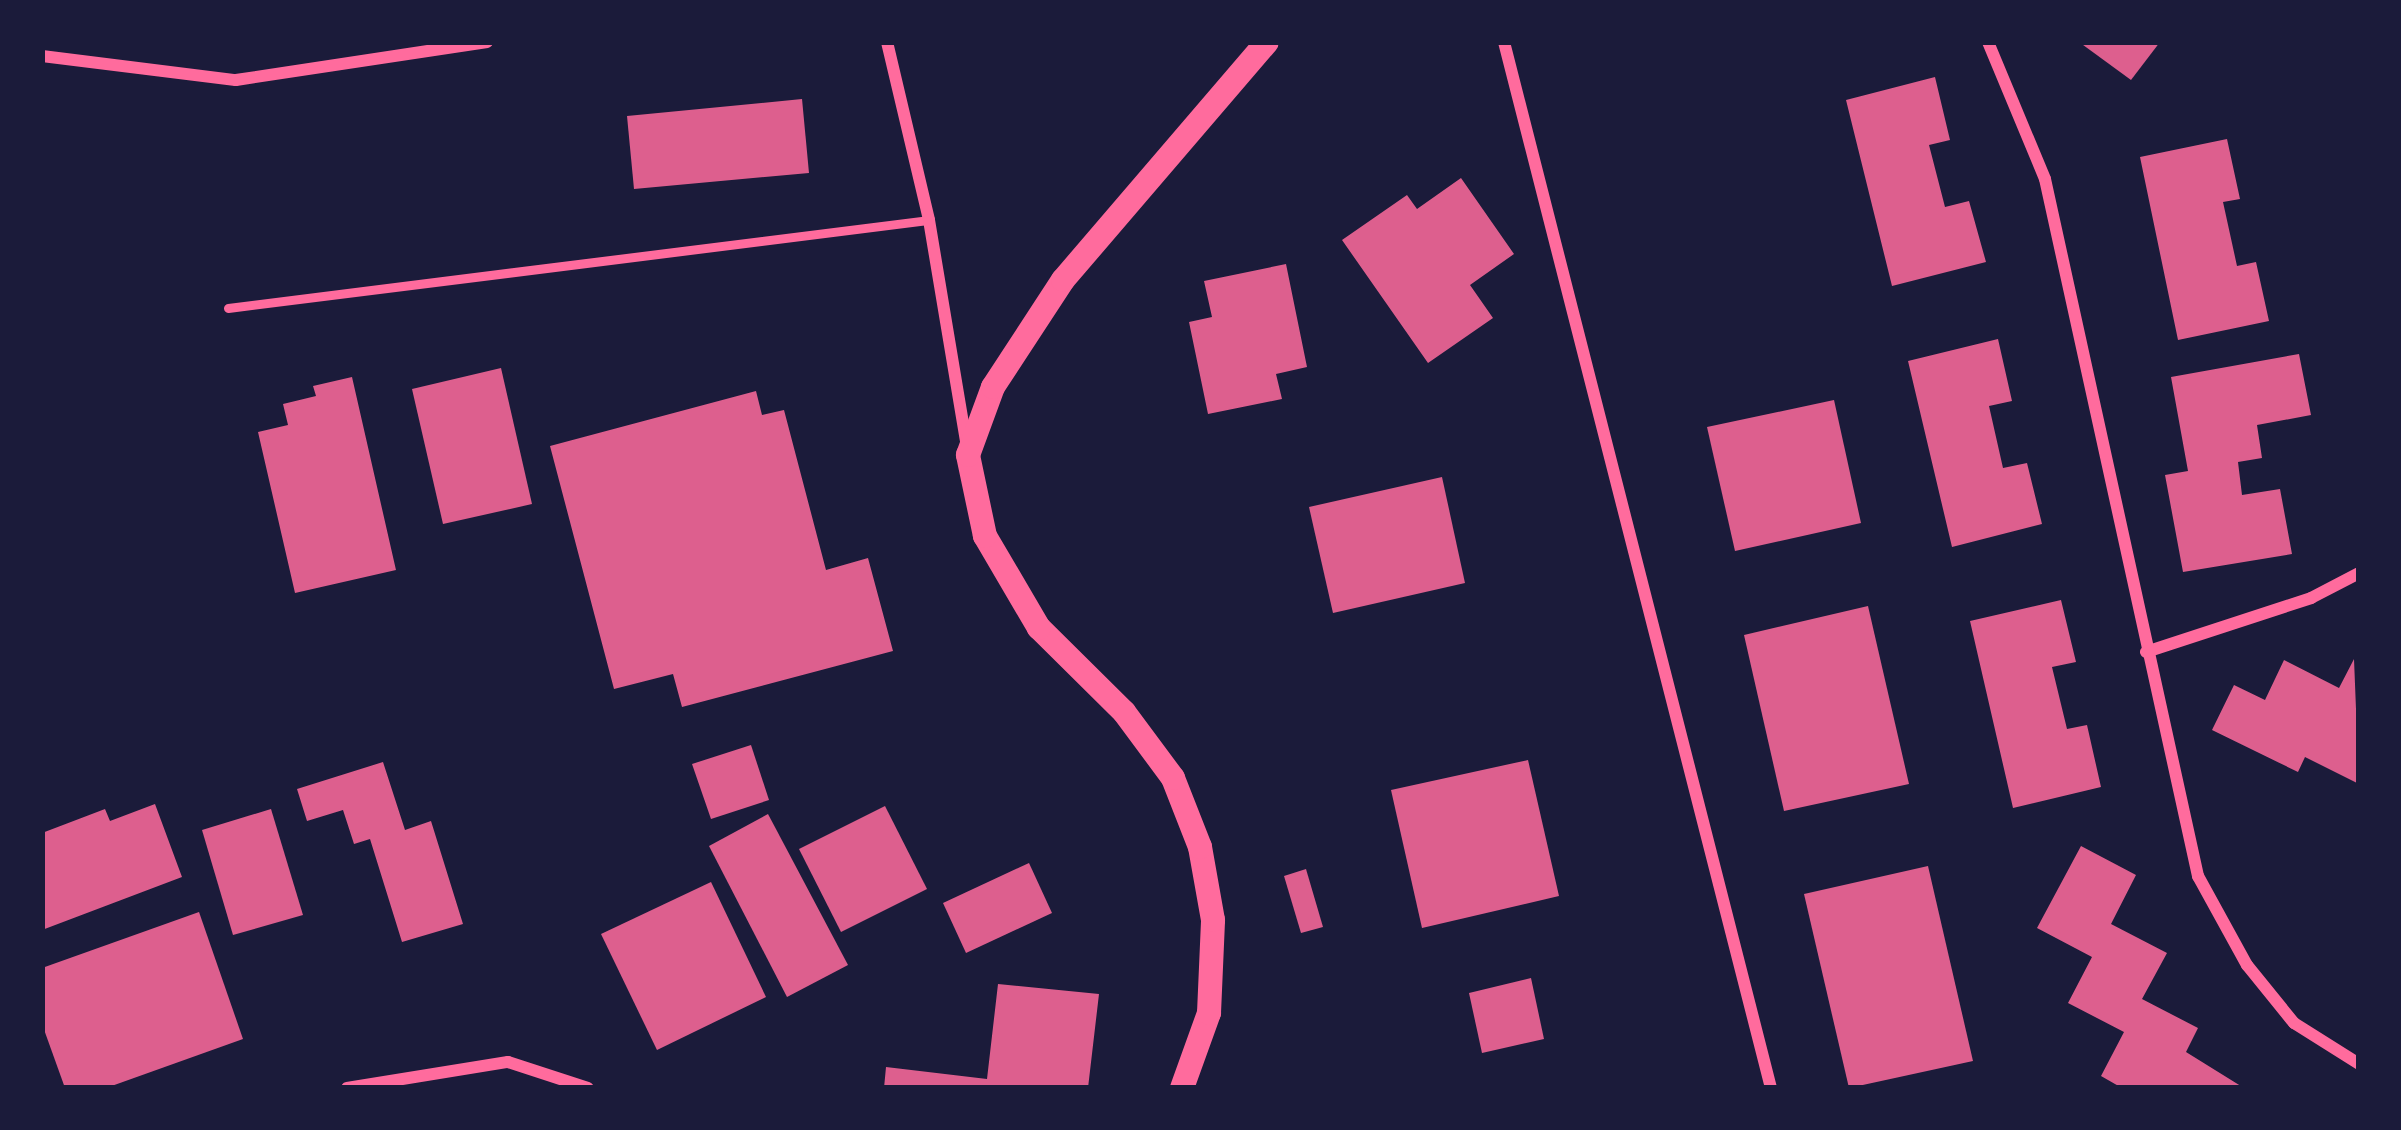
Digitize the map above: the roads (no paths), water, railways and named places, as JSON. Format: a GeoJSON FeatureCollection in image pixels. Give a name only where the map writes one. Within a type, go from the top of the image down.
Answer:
{"type":"FeatureCollection","features":[{"type":"Feature","properties":{"kind":"main road"},"geometry":{"type":"LineString","coordinates":[[1182,1088],[1210,1012],[1213,920],[1200,847],[1173,778],[1124,712],[1040,628],[986,536],[968,455],[993,388],[1063,280],[1267,42]]}},
{"type":"Feature","properties":{"kind":"street"},"geometry":{"type":"LineString","coordinates":[[42,56],[236,80],[487,42]]}},
{"type":"Feature","properties":{"kind":"street"},"geometry":{"type":"LineString","coordinates":[[887,42],[929,220],[968,455]]}},
{"type":"Feature","properties":{"kind":"street"},"geometry":{"type":"LineString","coordinates":[[1504,42],[1771,1088]]}},
{"type":"Feature","properties":{"kind":"street"},"geometry":{"type":"LineString","coordinates":[[1988,42],[2045,179],[2198,876],[2247,965],[2294,1023],[2359,1064]]}},
{"type":"Feature","properties":{"kind":"street"},"geometry":{"type":"LineString","coordinates":[[2146,652],[2311,598],[2359,573]]}},
{"type":"Feature","properties":{"kind":"street"},"geometry":{"type":"LineString","coordinates":[[347,1088],[508,1062],[587,1088]]}},
{"type":"Feature","properties":{"kind":"lane"},"geometry":{"type":"LineString","coordinates":[[228,308],[929,220]]}}]}
